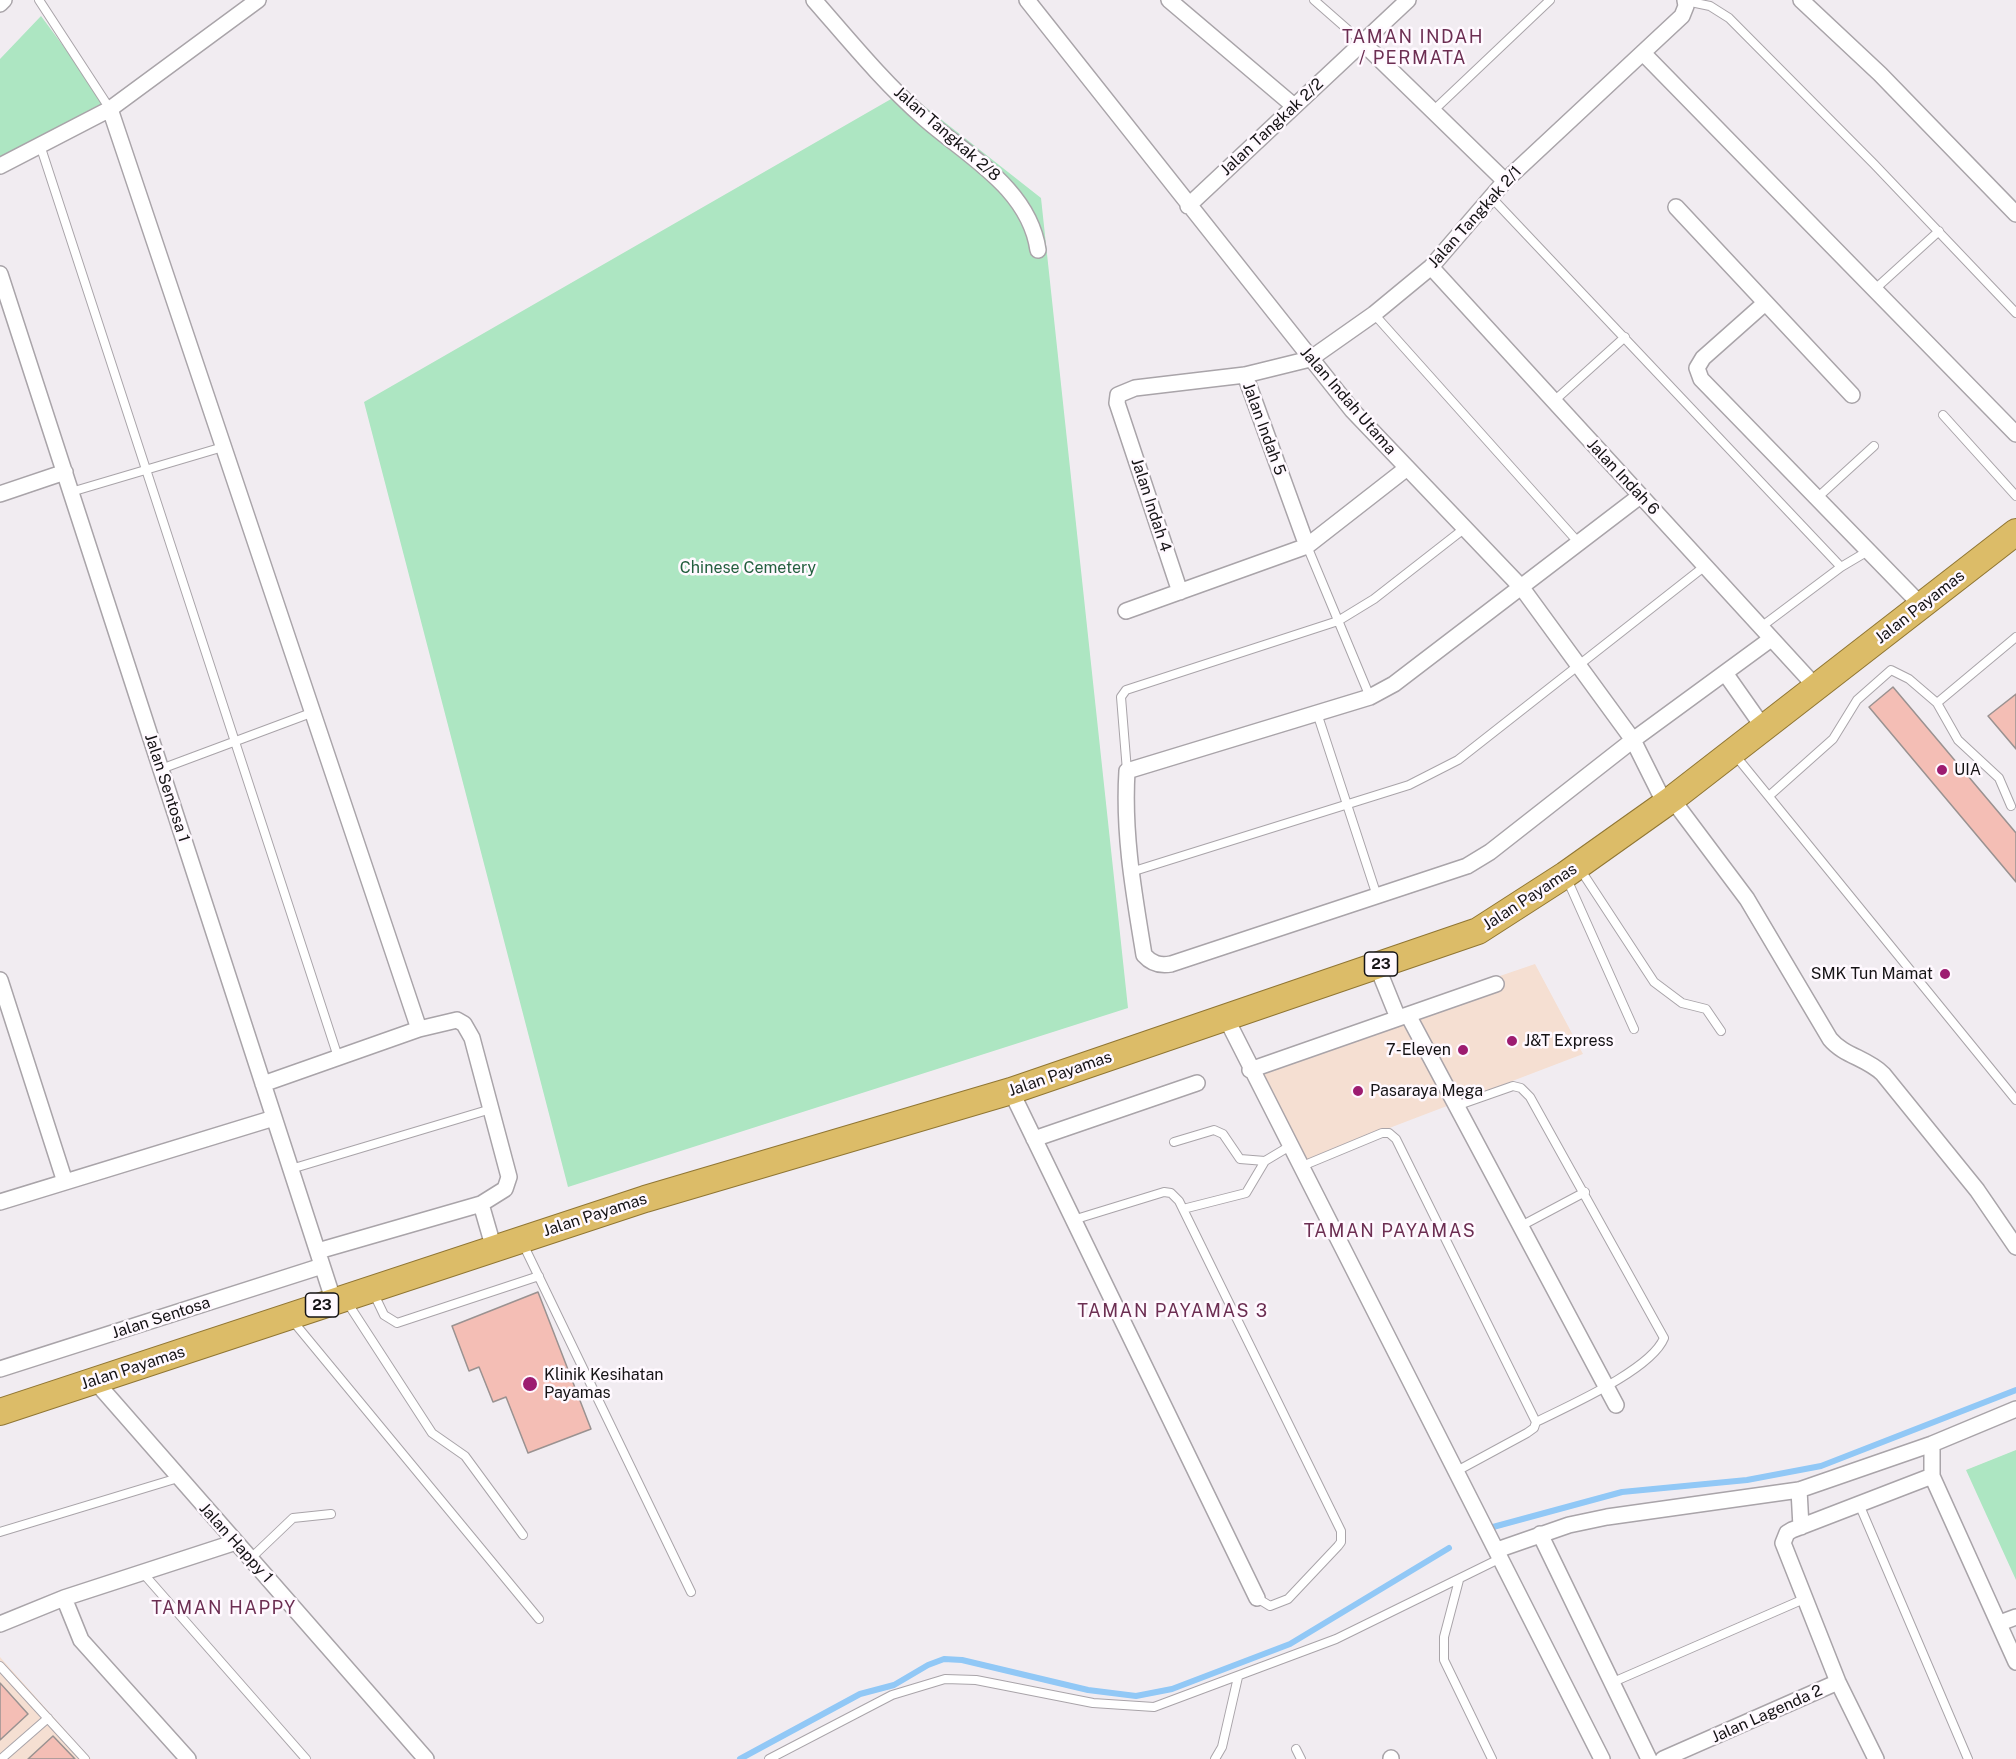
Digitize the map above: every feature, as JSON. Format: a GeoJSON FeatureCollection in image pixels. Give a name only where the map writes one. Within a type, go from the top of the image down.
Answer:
{"type":"FeatureCollection","features":[{"type":"Feature","properties":{"kind":"highway","name":"Jalan Payamas"},"geometry":{"type":"LineString","coordinates":[[0,1412],[645,1199],[1011,1091],[1478,931],[1501,919],[1572,870],[1733,752],[2016,532]]}},
{"type":"Feature","properties":{"kind":"street"},"geometry":{"type":"LineString","coordinates":[[0,4],[4,0]]}},
{"type":"Feature","properties":{"kind":"street"},"geometry":{"type":"LineString","coordinates":[[0,166],[110,109],[258,0]]}},
{"type":"Feature","properties":{"kind":"street","name":"Jalan Tangkak 2/8"},"geometry":{"type":"LineString","coordinates":[[814,0],[924,118],[1003,183],[1035,230],[1038,250]]}},
{"type":"Feature","properties":{"kind":"street","name":"Jalan Indah Utama"},"geometry":{"type":"LineString","coordinates":[[1027,0],[1310,359],[1381,443],[1466,527],[1522,588],[1580,664],[1633,740],[1668,800],[1747,899],[1830,1039],[1844,1051],[1875,1066],[1883,1074],[1977,1190],[2016,1247]]}},
{"type":"Feature","properties":{"kind":"street"},"geometry":{"type":"LineString","coordinates":[[1170,0],[1294,106]]}},
{"type":"Feature","properties":{"kind":"street","name":"Jalan Tangkak 2/2"},"geometry":{"type":"LineString","coordinates":[[1188,206],[1408,0]]}},
{"type":"Feature","properties":{"kind":"street"},"geometry":{"type":"LineString","coordinates":[[1801,0],[1880,74],[2016,214]]}},
{"type":"Feature","properties":{"kind":"street","name":"Jalan Tangkak 2/1"},"geometry":{"type":"LineString","coordinates":[[1310,359],[1374,314],[1431,267],[1490,196],[1643,53],[1684,6]]}},
{"type":"Feature","properties":{"kind":"street"},"geometry":{"type":"LineString","coordinates":[[1362,42],[1505,181]]}},
{"type":"Feature","properties":{"kind":"street"},"geometry":{"type":"LineString","coordinates":[[1643,53],[2016,434]]}},
{"type":"Feature","properties":{"kind":"street"},"geometry":{"type":"LineString","coordinates":[[110,109],[419,1029]]}},
{"type":"Feature","properties":{"kind":"street"},"geometry":{"type":"LineString","coordinates":[[1676,207],[1852,395]]}},
{"type":"Feature","properties":{"kind":"street","name":"Jalan Indah 6"},"geometry":{"type":"LineString","coordinates":[[1431,267],[1816,687]]}},
{"type":"Feature","properties":{"kind":"street","name":"Jalan Sentosa 1"},"geometry":{"type":"LineString","coordinates":[[1,283],[65,472],[320,1259],[339,1300]]}},
{"type":"Feature","properties":{"kind":"street"},"geometry":{"type":"LineString","coordinates":[[1765,303],[1703,358],[1697,368],[1701,379],[1922,606]]}},
{"type":"Feature","properties":{"kind":"street","name":"Jalan Indah 5"},"geometry":{"type":"LineString","coordinates":[[1306,546],[1245,375],[1310,359]]}},
{"type":"Feature","properties":{"kind":"street","name":"Jalan Indah 4"},"geometry":{"type":"LineString","coordinates":[[1180,592],[1117,399],[1124,391],[1245,375]]}},
{"type":"Feature","properties":{"kind":"street"},"geometry":{"type":"LineString","coordinates":[[1126,611],[1306,546],[1407,468]]}},
{"type":"Feature","properties":{"kind":"street"},"geometry":{"type":"LineString","coordinates":[[0,494],[65,472]]}},
{"type":"Feature","properties":{"kind":"street"},"geometry":{"type":"LineString","coordinates":[[1640,496],[1409,675],[1370,697],[1127,771],[1125,806],[1130,872],[1144,955],[1149,961],[1164,966],[1467,866],[1490,852],[1633,740],[1725,673],[1766,633]]}},
{"type":"Feature","properties":{"kind":"street"},"geometry":{"type":"LineString","coordinates":[[1725,673],[1763,728]]}},
{"type":"Feature","properties":{"kind":"street"},"geometry":{"type":"LineString","coordinates":[[1377,966],[1403,1016],[1456,1106],[1616,1405]]}},
{"type":"Feature","properties":{"kind":"street"},"geometry":{"type":"LineString","coordinates":[[0,980],[64,1182]]}},
{"type":"Feature","properties":{"kind":"street"},"geometry":{"type":"LineString","coordinates":[[1250,1070],[1496,984]]}},
{"type":"Feature","properties":{"kind":"street"},"geometry":{"type":"LineString","coordinates":[[1226,1018],[1250,1070],[1602,1759]]}},
{"type":"Feature","properties":{"kind":"street","name":"Jalan Sentosa"},"geometry":{"type":"LineString","coordinates":[[0,1369],[481,1204],[505,1189],[509,1177],[472,1038],[464,1024],[457,1020],[419,1029],[263,1084]]}},
{"type":"Feature","properties":{"kind":"street"},"geometry":{"type":"LineString","coordinates":[[1034,1139],[1197,1083]]}},
{"type":"Feature","properties":{"kind":"street"},"geometry":{"type":"LineString","coordinates":[[1011,1091],[1257,1598]]}},
{"type":"Feature","properties":{"kind":"street"},"geometry":{"type":"LineString","coordinates":[[0,1202],[274,1118]]}},
{"type":"Feature","properties":{"kind":"street"},"geometry":{"type":"LineString","coordinates":[[481,1204],[494,1249]]}},
{"type":"Feature","properties":{"kind":"street","name":"Jalan Happy 1"},"geometry":{"type":"LineString","coordinates":[[95,1381],[426,1759]]}},
{"type":"Feature","properties":{"kind":"street"},"geometry":{"type":"LineString","coordinates":[[1499,1554],[1540,1534],[1569,1524],[1799,1490],[1932,1444],[2016,1409]]}},
{"type":"Feature","properties":{"kind":"street"},"geometry":{"type":"LineString","coordinates":[[1932,1444],[1932,1476],[2016,1662]]}},
{"type":"Feature","properties":{"kind":"street"},"geometry":{"type":"LineString","coordinates":[[1875,1759],[1838,1682],[1783,1543],[1787,1533],[1800,1527],[1932,1476]]}},
{"type":"Feature","properties":{"kind":"street"},"geometry":{"type":"LineString","coordinates":[[1799,1490],[1800,1527]]}},
{"type":"Feature","properties":{"kind":"street"},"geometry":{"type":"LineString","coordinates":[[1540,1534],[1649,1759]]}},
{"type":"Feature","properties":{"kind":"street"},"geometry":{"type":"LineString","coordinates":[[0,1624],[64,1598],[236,1542]]}},
{"type":"Feature","properties":{"kind":"street"},"geometry":{"type":"LineString","coordinates":[[64,1598],[81,1640],[188,1759]]}},
{"type":"Feature","properties":{"kind":"street"},"geometry":{"type":"LineString","coordinates":[[2000,1623],[2016,1617]]}},
{"type":"Feature","properties":{"kind":"street","name":"Jalan Lagenda 2"},"geometry":{"type":"LineString","coordinates":[[1663,1759],[1838,1682]]}},
{"type":"Feature","properties":{"kind":"lane"},"geometry":{"type":"LineString","coordinates":[[39,0],[110,109]]}},
{"type":"Feature","properties":{"kind":"lane"},"geometry":{"type":"LineString","coordinates":[[1314,0],[1362,42]]}},
{"type":"Feature","properties":{"kind":"lane"},"geometry":{"type":"LineString","coordinates":[[1434,110],[1550,0]]}},
{"type":"Feature","properties":{"kind":"lane"},"geometry":{"type":"LineString","coordinates":[[1684,6],[1710,6],[1729,18],[1939,231],[2016,313]]}},
{"type":"Feature","properties":{"kind":"lane"},"geometry":{"type":"LineString","coordinates":[[40,145],[338,1057]]}},
{"type":"Feature","properties":{"kind":"lane"},"geometry":{"type":"LineString","coordinates":[[1490,196],[1841,567]]}},
{"type":"Feature","properties":{"kind":"lane"},"geometry":{"type":"LineString","coordinates":[[1874,290],[1939,231]]}},
{"type":"Feature","properties":{"kind":"lane"},"geometry":{"type":"LineString","coordinates":[[1374,314],[1578,542]]}},
{"type":"Feature","properties":{"kind":"lane"},"geometry":{"type":"LineString","coordinates":[[1554,401],[1625,337]]}},
{"type":"Feature","properties":{"kind":"lane"},"geometry":{"type":"LineString","coordinates":[[1943,416],[2016,496]]}},
{"type":"Feature","properties":{"kind":"lane"},"geometry":{"type":"LineString","coordinates":[[1817,498],[1874,446]]}},
{"type":"Feature","properties":{"kind":"lane"},"geometry":{"type":"LineString","coordinates":[[71,492],[223,447]]}},
{"type":"Feature","properties":{"kind":"lane"},"geometry":{"type":"LineString","coordinates":[[1127,771],[1121,697],[1126,690],[1338,621],[1374,599],[1466,527]]}},
{"type":"Feature","properties":{"kind":"lane"},"geometry":{"type":"LineString","coordinates":[[1306,546],[1370,697]]}},
{"type":"Feature","properties":{"kind":"lane"},"geometry":{"type":"LineString","coordinates":[[1766,633],[1841,567],[1869,551]]}},
{"type":"Feature","properties":{"kind":"lane"},"geometry":{"type":"LineString","coordinates":[[1130,872],[1409,785],[1458,760],[1705,566]]}},
{"type":"Feature","properties":{"kind":"lane"},"geometry":{"type":"LineString","coordinates":[[1937,703],[2016,637]]}},
{"type":"Feature","properties":{"kind":"lane"},"geometry":{"type":"LineString","coordinates":[[1768,796],[1833,739],[1857,700],[1891,670],[1898,672],[1937,703],[1958,740],[1999,778],[2011,806]]}},
{"type":"Feature","properties":{"kind":"lane"},"geometry":{"type":"LineString","coordinates":[[161,770],[311,713]]}},
{"type":"Feature","properties":{"kind":"lane"},"geometry":{"type":"LineString","coordinates":[[1317,713],[1377,896]]}},
{"type":"Feature","properties":{"kind":"lane"},"geometry":{"type":"LineString","coordinates":[[1733,752],[2016,1100]]}},
{"type":"Feature","properties":{"kind":"lane"},"geometry":{"type":"LineString","coordinates":[[1572,870],[1634,1029]]}},
{"type":"Feature","properties":{"kind":"lane"},"geometry":{"type":"LineString","coordinates":[[1572,870],[1652,980],[1682,1003],[1706,1009],[1721,1031]]}},
{"type":"Feature","properties":{"kind":"lane"},"geometry":{"type":"LineString","coordinates":[[1455,1472],[1527,1433],[1534,1428],[1536,1422],[1606,1386],[1654,1354],[1664,1338],[1585,1192],[1530,1097],[1521,1088],[1513,1086],[1456,1106]]}},
{"type":"Feature","properties":{"kind":"lane"},"geometry":{"type":"LineString","coordinates":[[291,1169],[491,1109]]}},
{"type":"Feature","properties":{"kind":"lane"},"geometry":{"type":"LineString","coordinates":[[1174,1142],[1214,1130],[1223,1134],[1240,1158],[1265,1161]]}},
{"type":"Feature","properties":{"kind":"lane"},"geometry":{"type":"LineString","coordinates":[[1300,1167],[1382,1133],[1389,1133],[1396,1139],[1536,1422]]}},
{"type":"Feature","properties":{"kind":"lane"},"geometry":{"type":"LineString","coordinates":[[1183,1209],[1246,1192],[1265,1161],[1290,1146]]}},
{"type":"Feature","properties":{"kind":"lane"},"geometry":{"type":"LineString","coordinates":[[1073,1220],[1164,1192],[1175,1196],[1183,1209],[1342,1536],[1338,1546],[1288,1599],[1270,1606],[1260,1602],[1257,1598]]}},
{"type":"Feature","properties":{"kind":"lane"},"geometry":{"type":"LineString","coordinates":[[1521,1226],[1585,1192]]}},
{"type":"Feature","properties":{"kind":"lane"},"geometry":{"type":"LineString","coordinates":[[521,1240],[691,1592]]}},
{"type":"Feature","properties":{"kind":"lane"},"geometry":{"type":"LineString","coordinates":[[372,1289],[387,1319],[402,1322],[539,1276]]}},
{"type":"Feature","properties":{"kind":"lane"},"geometry":{"type":"LineString","coordinates":[[339,1300],[432,1433],[463,1453],[523,1535]]}},
{"type":"Feature","properties":{"kind":"lane"},"geometry":{"type":"LineString","coordinates":[[289,1317],[538,1619]]}},
{"type":"Feature","properties":{"kind":"lane"},"geometry":{"type":"LineString","coordinates":[[0,1532],[178,1478]]}},
{"type":"Feature","properties":{"kind":"lane"},"geometry":{"type":"LineString","coordinates":[[1859,1504],[1968,1759]]}},
{"type":"Feature","properties":{"kind":"lane"},"geometry":{"type":"LineString","coordinates":[[250,1559],[292,1518],[331,1514]]}},
{"type":"Feature","properties":{"kind":"lane"},"geometry":{"type":"LineString","coordinates":[[769,1759],[892,1695],[933,1680],[976,1680],[1093,1703],[1154,1707],[1336,1639],[1459,1580],[1499,1554]]}},
{"type":"Feature","properties":{"kind":"lane"},"geometry":{"type":"LineString","coordinates":[[142,1572],[306,1759]]}},
{"type":"Feature","properties":{"kind":"lane"},"geometry":{"type":"LineString","coordinates":[[1459,1580],[1444,1637],[1444,1660],[1492,1759]]}},
{"type":"Feature","properties":{"kind":"lane"},"geometry":{"type":"LineString","coordinates":[[1611,1683],[1804,1599]]}},
{"type":"Feature","properties":{"kind":"lane"},"geometry":{"type":"LineString","coordinates":[[0,1666],[85,1759]]}},
{"type":"Feature","properties":{"kind":"lane"},"geometry":{"type":"LineString","coordinates":[[1215,1759],[1222,1747],[1238,1677]]}},
{"type":"Feature","properties":{"kind":"lane"},"geometry":{"type":"LineString","coordinates":[[1,1759],[48,1719]]}},
{"type":"Feature","properties":{"kind":"lane"},"geometry":{"type":"LineString","coordinates":[[1296,1749],[1301,1759]]}},
{"type":"Feature","properties":{"kind":"shaded area"},"geometry":{"type":"Polygon","coordinates":[[[1535,964],[1583,1054],[1303,1161],[1254,1060],[1535,964]]]}},
{"type":"Feature","properties":{"kind":"shaded area"},"geometry":{"type":"Polygon","coordinates":[[[0,1657],[91,1759],[0,1759],[0,1657]]]}},
{"type":"Feature","properties":{"kind":"green space"},"geometry":{"type":"Polygon","coordinates":[[[41,16],[110,109],[0,161],[0,59],[41,16]]]}},
{"type":"Feature","properties":{"kind":"green space","name":"Chinese Cemetery"},"geometry":{"type":"Polygon","coordinates":[[[905,91],[1041,198],[1128,1008],[568,1187],[364,402],[905,91]]]}},
{"type":"Feature","properties":{"kind":"green space"},"geometry":{"type":"Polygon","coordinates":[[[2016,1450],[2016,1580],[1966,1470],[2016,1450]]]}},
{"type":"Feature","properties":{"kind":"building","name":"UIA"},"geometry":{"type":"Polygon","coordinates":[[[1893,687],[2016,833],[2016,882],[1869,707],[1893,687]]]}},
{"type":"Feature","properties":{"kind":"building"},"geometry":{"type":"Polygon","coordinates":[[[2016,694],[2016,749],[1988,716],[2016,694]]]}},
{"type":"Feature","properties":{"kind":"building","name":"Klinik Kesihatan Payamas"},"geometry":{"type":"Polygon","coordinates":[[[538,1292],[591,1429],[528,1453],[506,1397],[493,1402],[479,1367],[469,1371],[452,1326],[538,1292]]]}},
{"type":"Feature","properties":{"kind":"building"},"geometry":{"type":"Polygon","coordinates":[[[0,1683],[28,1714],[0,1740],[0,1683]]]}},
{"type":"Feature","properties":{"kind":"building"},"geometry":{"type":"Polygon","coordinates":[[[53,1736],[75,1759],[28,1759],[53,1736]]]}},
{"type":"Feature","properties":{"kind":"waterway"},"geometry":{"type":"LineString","coordinates":[[1493,1527],[1622,1492],[1747,1480],[1821,1466],[2016,1390]]}},
{"type":"Feature","properties":{"kind":"waterway"},"geometry":{"type":"LineString","coordinates":[[740,1759],[860,1694],[894,1685],[928,1665],[944,1659],[962,1660],[1088,1690],[1136,1696],[1172,1689],[1290,1644],[1449,1548]]}},
{"type":"Feature","properties":{"kind":"place","name":"UIA"},"geometry":{"type":"Point","coordinates":[1942,770]}},
{"type":"Feature","properties":{"kind":"place","name":"SMK Tun Mamat"},"geometry":{"type":"Point","coordinates":[1945,974]}},
{"type":"Feature","properties":{"kind":"place","name":"J&T Express"},"geometry":{"type":"Point","coordinates":[1512,1041]}},
{"type":"Feature","properties":{"kind":"place","name":"7-Eleven"},"geometry":{"type":"Point","coordinates":[1463,1050]}},
{"type":"Feature","properties":{"kind":"place","name":"Pasaraya Mega"},"geometry":{"type":"Point","coordinates":[1358,1091]}},
{"type":"Feature","properties":{"kind":"place","name":"Klinik Kesihatan Payamas"},"geometry":{"type":"Point","coordinates":[530,1384]}},
{"type":"Feature","properties":{"kind":"district","name":"TAMAN INDAH / PERMATA"},"geometry":{"type":"Point","coordinates":[1413,47]}},
{"type":"Feature","properties":{"kind":"district","name":"TAMAN PAYAMAS"},"geometry":{"type":"Point","coordinates":[1390,1231]}},
{"type":"Feature","properties":{"kind":"district","name":"TAMAN PAYAMAS 3"},"geometry":{"type":"Point","coordinates":[1173,1311]}},
{"type":"Feature","properties":{"kind":"district","name":"TAMAN HAPPY"},"geometry":{"type":"Point","coordinates":[224,1608]}}]}
